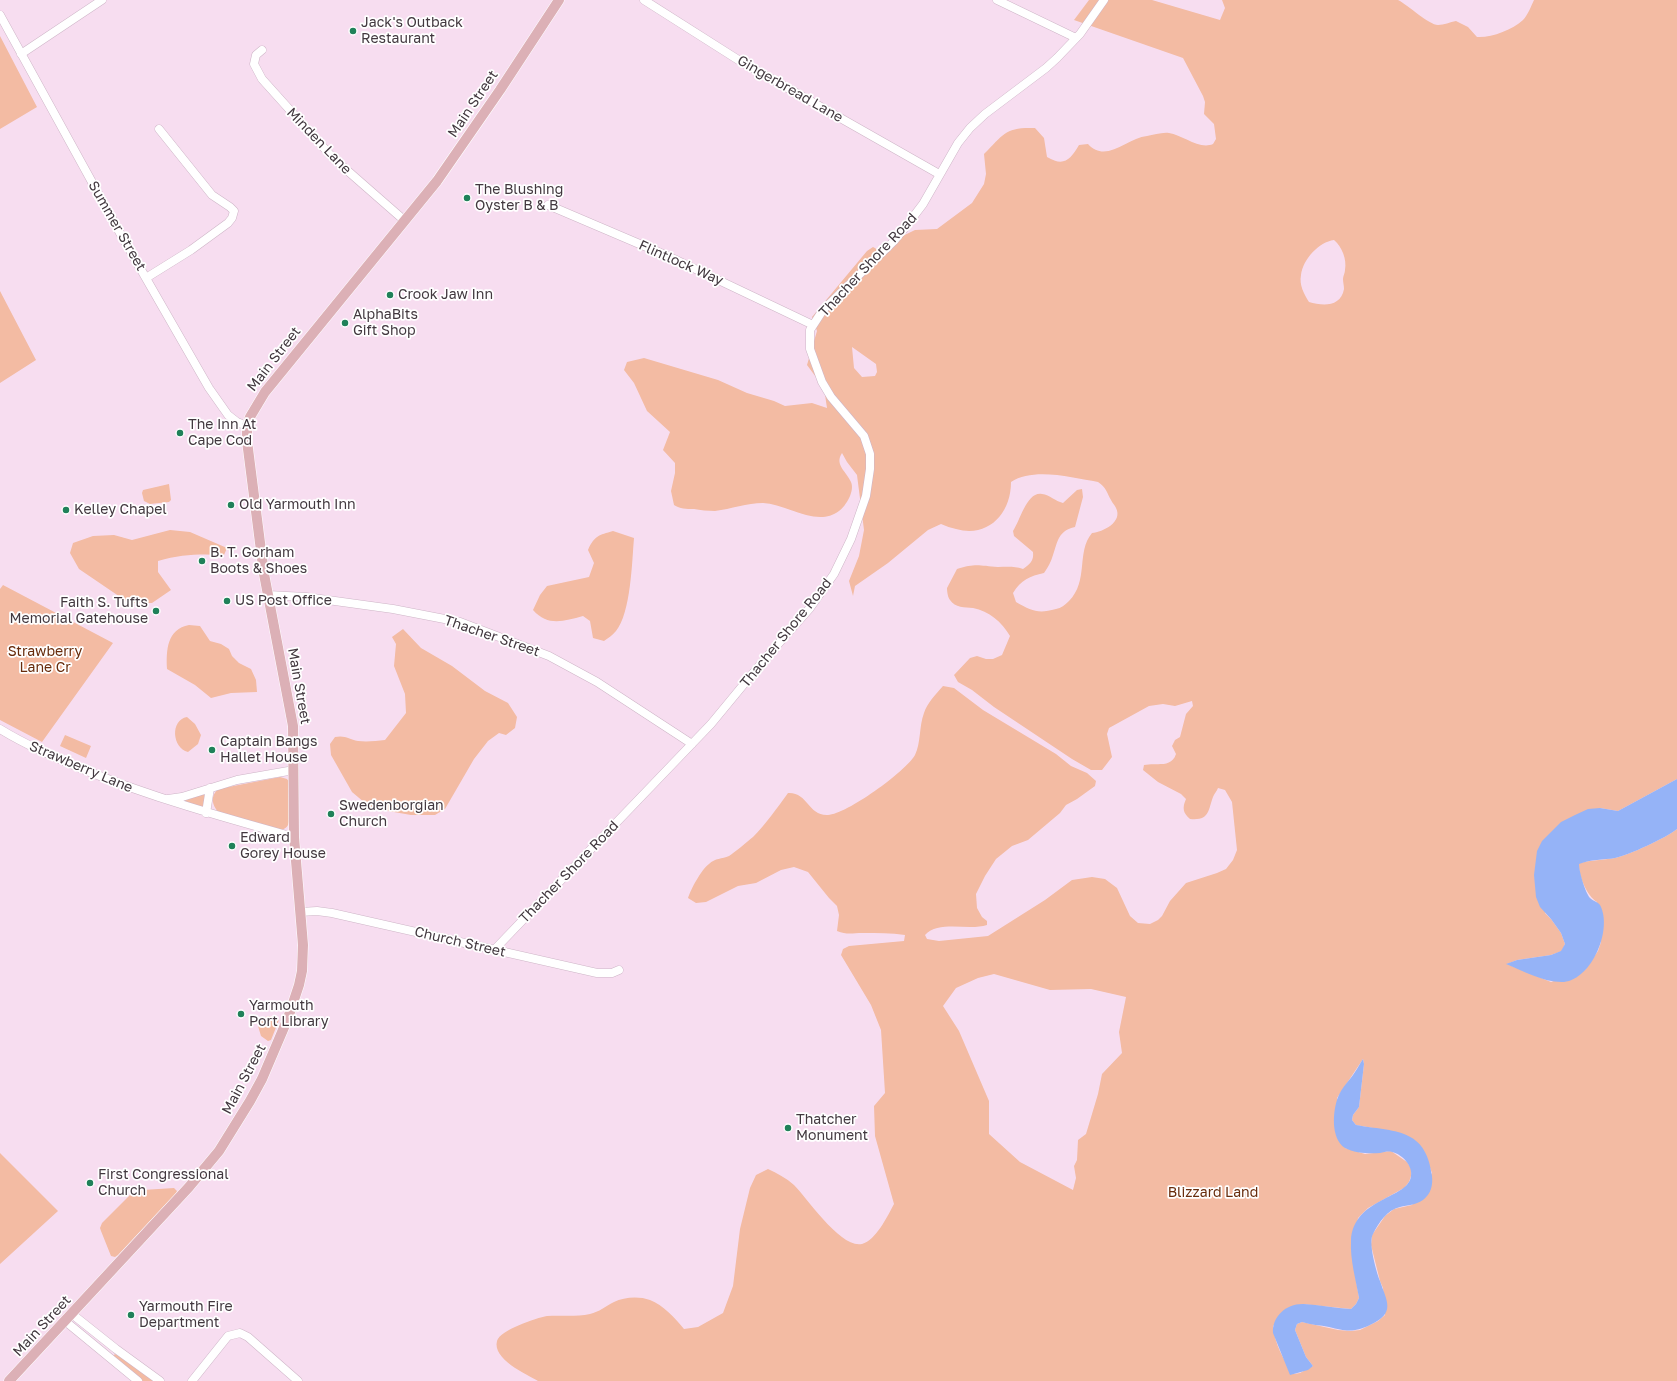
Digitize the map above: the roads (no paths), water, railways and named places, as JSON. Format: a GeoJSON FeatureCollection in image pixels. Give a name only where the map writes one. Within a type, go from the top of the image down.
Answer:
{"type":"FeatureCollection","features":[{"type":"Feature","properties":{"kind":"main road","name":"Main Street"},"geometry":{"type":"LineString","coordinates":[[10,1381],[209,1163],[227,1138],[250,1101],[278,1042],[299,985],[303,954],[294,837],[293,734],[291,711],[268,595],[249,466],[247,426],[253,409],[265,392],[437,181],[478,123],[558,0]]}},
{"type":"Feature","properties":{"kind":"street"},"geometry":{"type":"LineString","coordinates":[[21,54],[102,0]]}},
{"type":"Feature","properties":{"kind":"street","name":"Gingerbread Lane"},"geometry":{"type":"LineString","coordinates":[[644,0],[746,64],[939,174]]}},
{"type":"Feature","properties":{"kind":"street"},"geometry":{"type":"LineString","coordinates":[[997,0],[1076,38]]}},
{"type":"Feature","properties":{"kind":"street","name":"Thacher Shore Road"},"geometry":{"type":"LineString","coordinates":[[495,949],[721,714],[762,661],[810,608],[830,580],[842,560],[866,496],[870,470],[869,448],[860,431],[831,396],[822,382],[810,349],[809,334],[813,325],[833,300],[900,234],[922,204],[958,143],[974,124],[1046,68],[1076,38],[1104,0]]}},
{"type":"Feature","properties":{"kind":"street","name":"Summer Street"},"geometry":{"type":"LineString","coordinates":[[0,15],[120,233],[202,376],[224,410],[237,422],[247,426]]}},
{"type":"Feature","properties":{"kind":"street","name":"Minden Lane"},"geometry":{"type":"LineString","coordinates":[[262,50],[256,55],[254,64],[262,79],[333,158],[405,221]]}},
{"type":"Feature","properties":{"kind":"street"},"geometry":{"type":"LineString","coordinates":[[146,278],[191,250],[228,223],[232,218],[234,211],[212,195],[159,129]]}},
{"type":"Feature","properties":{"kind":"street","name":"Flintlock Way"},"geometry":{"type":"LineString","coordinates":[[548,205],[670,257],[813,325]]}},
{"type":"Feature","properties":{"kind":"street","name":"Thacher Street"},"geometry":{"type":"LineString","coordinates":[[268,595],[306,597],[393,609],[460,622],[549,656],[597,682],[692,744]]}},
{"type":"Feature","properties":{"kind":"street","name":"Strawberry Lane"},"geometry":{"type":"LineString","coordinates":[[0,729],[48,755],[143,793],[206,813],[294,837]]}},
{"type":"Feature","properties":{"kind":"street","name":"Strawberry Lane"},"geometry":{"type":"LineString","coordinates":[[164,799],[174,799],[237,780],[294,770]]}},
{"type":"Feature","properties":{"kind":"street"},"geometry":{"type":"LineString","coordinates":[[206,813],[210,788]]}},
{"type":"Feature","properties":{"kind":"street","name":"Church Street"},"geometry":{"type":"LineString","coordinates":[[300,912],[317,911],[332,913],[495,949],[597,974],[612,973],[619,970]]}},
{"type":"Feature","properties":{"kind":"street"},"geometry":{"type":"LineString","coordinates":[[69,1317],[138,1381]]}},
{"type":"Feature","properties":{"kind":"street"},"geometry":{"type":"LineString","coordinates":[[69,1317],[160,1381]]}},
{"type":"Feature","properties":{"kind":"street"},"geometry":{"type":"LineString","coordinates":[[192,1381],[223,1341],[228,1336],[240,1333],[245,1334],[298,1381]]}},
{"type":"Feature","properties":{"kind":"water"},"geometry":{"type":"Polygon","coordinates":[[[1677,779],[1677,829],[1638,850],[1615,858],[1588,861],[1579,864],[1588,895],[1600,905],[1604,927],[1602,939],[1597,951],[1591,963],[1583,972],[1574,979],[1564,982],[1557,982],[1534,976],[1506,964],[1517,960],[1551,955],[1561,951],[1565,944],[1561,933],[1540,907],[1536,897],[1534,875],[1537,851],[1542,841],[1561,822],[1588,809],[1600,808],[1618,811],[1677,779]]]}},
{"type":"Feature","properties":{"kind":"water"},"geometry":{"type":"Polygon","coordinates":[[[1363,1059],[1364,1064],[1359,1107],[1353,1115],[1352,1120],[1356,1125],[1395,1131],[1415,1140],[1423,1148],[1429,1160],[1432,1186],[1428,1195],[1420,1202],[1400,1207],[1387,1214],[1373,1234],[1371,1243],[1373,1257],[1387,1301],[1384,1316],[1378,1321],[1364,1328],[1354,1330],[1340,1330],[1302,1322],[1297,1324],[1295,1330],[1306,1357],[1313,1366],[1308,1370],[1290,1375],[1273,1333],[1273,1327],[1278,1316],[1286,1308],[1298,1304],[1351,1309],[1356,1304],[1359,1298],[1352,1263],[1351,1248],[1354,1227],[1361,1216],[1370,1207],[1401,1190],[1408,1184],[1411,1176],[1409,1165],[1396,1153],[1367,1153],[1353,1151],[1345,1148],[1337,1138],[1334,1124],[1336,1103],[1342,1090],[1363,1059]]]}},
{"type":"Feature","properties":{"kind":"place","name":"Jack's Outback Restaurant"},"geometry":{"type":"Point","coordinates":[353,31]}},
{"type":"Feature","properties":{"kind":"place","name":"The Blushing Oyster B & B"},"geometry":{"type":"Point","coordinates":[467,198]}},
{"type":"Feature","properties":{"kind":"place","name":"Crook Jaw Inn"},"geometry":{"type":"Point","coordinates":[390,295]}},
{"type":"Feature","properties":{"kind":"place","name":"AlphaBits Gift Shop"},"geometry":{"type":"Point","coordinates":[345,323]}},
{"type":"Feature","properties":{"kind":"place","name":"The Inn At Cape Cod"},"geometry":{"type":"Point","coordinates":[180,433]}},
{"type":"Feature","properties":{"kind":"place","name":"Old Yarmouth Inn"},"geometry":{"type":"Point","coordinates":[231,505]}},
{"type":"Feature","properties":{"kind":"place","name":"Kelley Chapel"},"geometry":{"type":"Point","coordinates":[66,510]}},
{"type":"Feature","properties":{"kind":"place","name":"B. T. Gorham Boots & Shoes"},"geometry":{"type":"Point","coordinates":[202,561]}},
{"type":"Feature","properties":{"kind":"place","name":"US Post Office"},"geometry":{"type":"Point","coordinates":[227,601]}},
{"type":"Feature","properties":{"kind":"place","name":"Faith S. Tufts Memorial Gatehouse"},"geometry":{"type":"Point","coordinates":[156,611]}},
{"type":"Feature","properties":{"kind":"place","name":"Captain Bangs Hallet House"},"geometry":{"type":"Point","coordinates":[212,750]}},
{"type":"Feature","properties":{"kind":"place","name":"Swedenborgian Church"},"geometry":{"type":"Point","coordinates":[331,814]}},
{"type":"Feature","properties":{"kind":"place","name":"Edward Gorey House"},"geometry":{"type":"Point","coordinates":[232,846]}},
{"type":"Feature","properties":{"kind":"place","name":"Yarmouth Port Library"},"geometry":{"type":"Point","coordinates":[241,1014]}},
{"type":"Feature","properties":{"kind":"place","name":"Thatcher Monument"},"geometry":{"type":"Point","coordinates":[788,1128]}},
{"type":"Feature","properties":{"kind":"place","name":"First Congressional Church"},"geometry":{"type":"Point","coordinates":[90,1183]}},
{"type":"Feature","properties":{"kind":"place","name":"Yarmouth Fire Department"},"geometry":{"type":"Point","coordinates":[131,1315]}},
{"type":"Feature","properties":{"kind":"park label","name":"Strawberry Lane Cr"},"geometry":{"type":"Point","coordinates":[45,660]}},
{"type":"Feature","properties":{"kind":"park label","name":"Blizzard Land"},"geometry":{"type":"Point","coordinates":[1213,1193]}}]}
